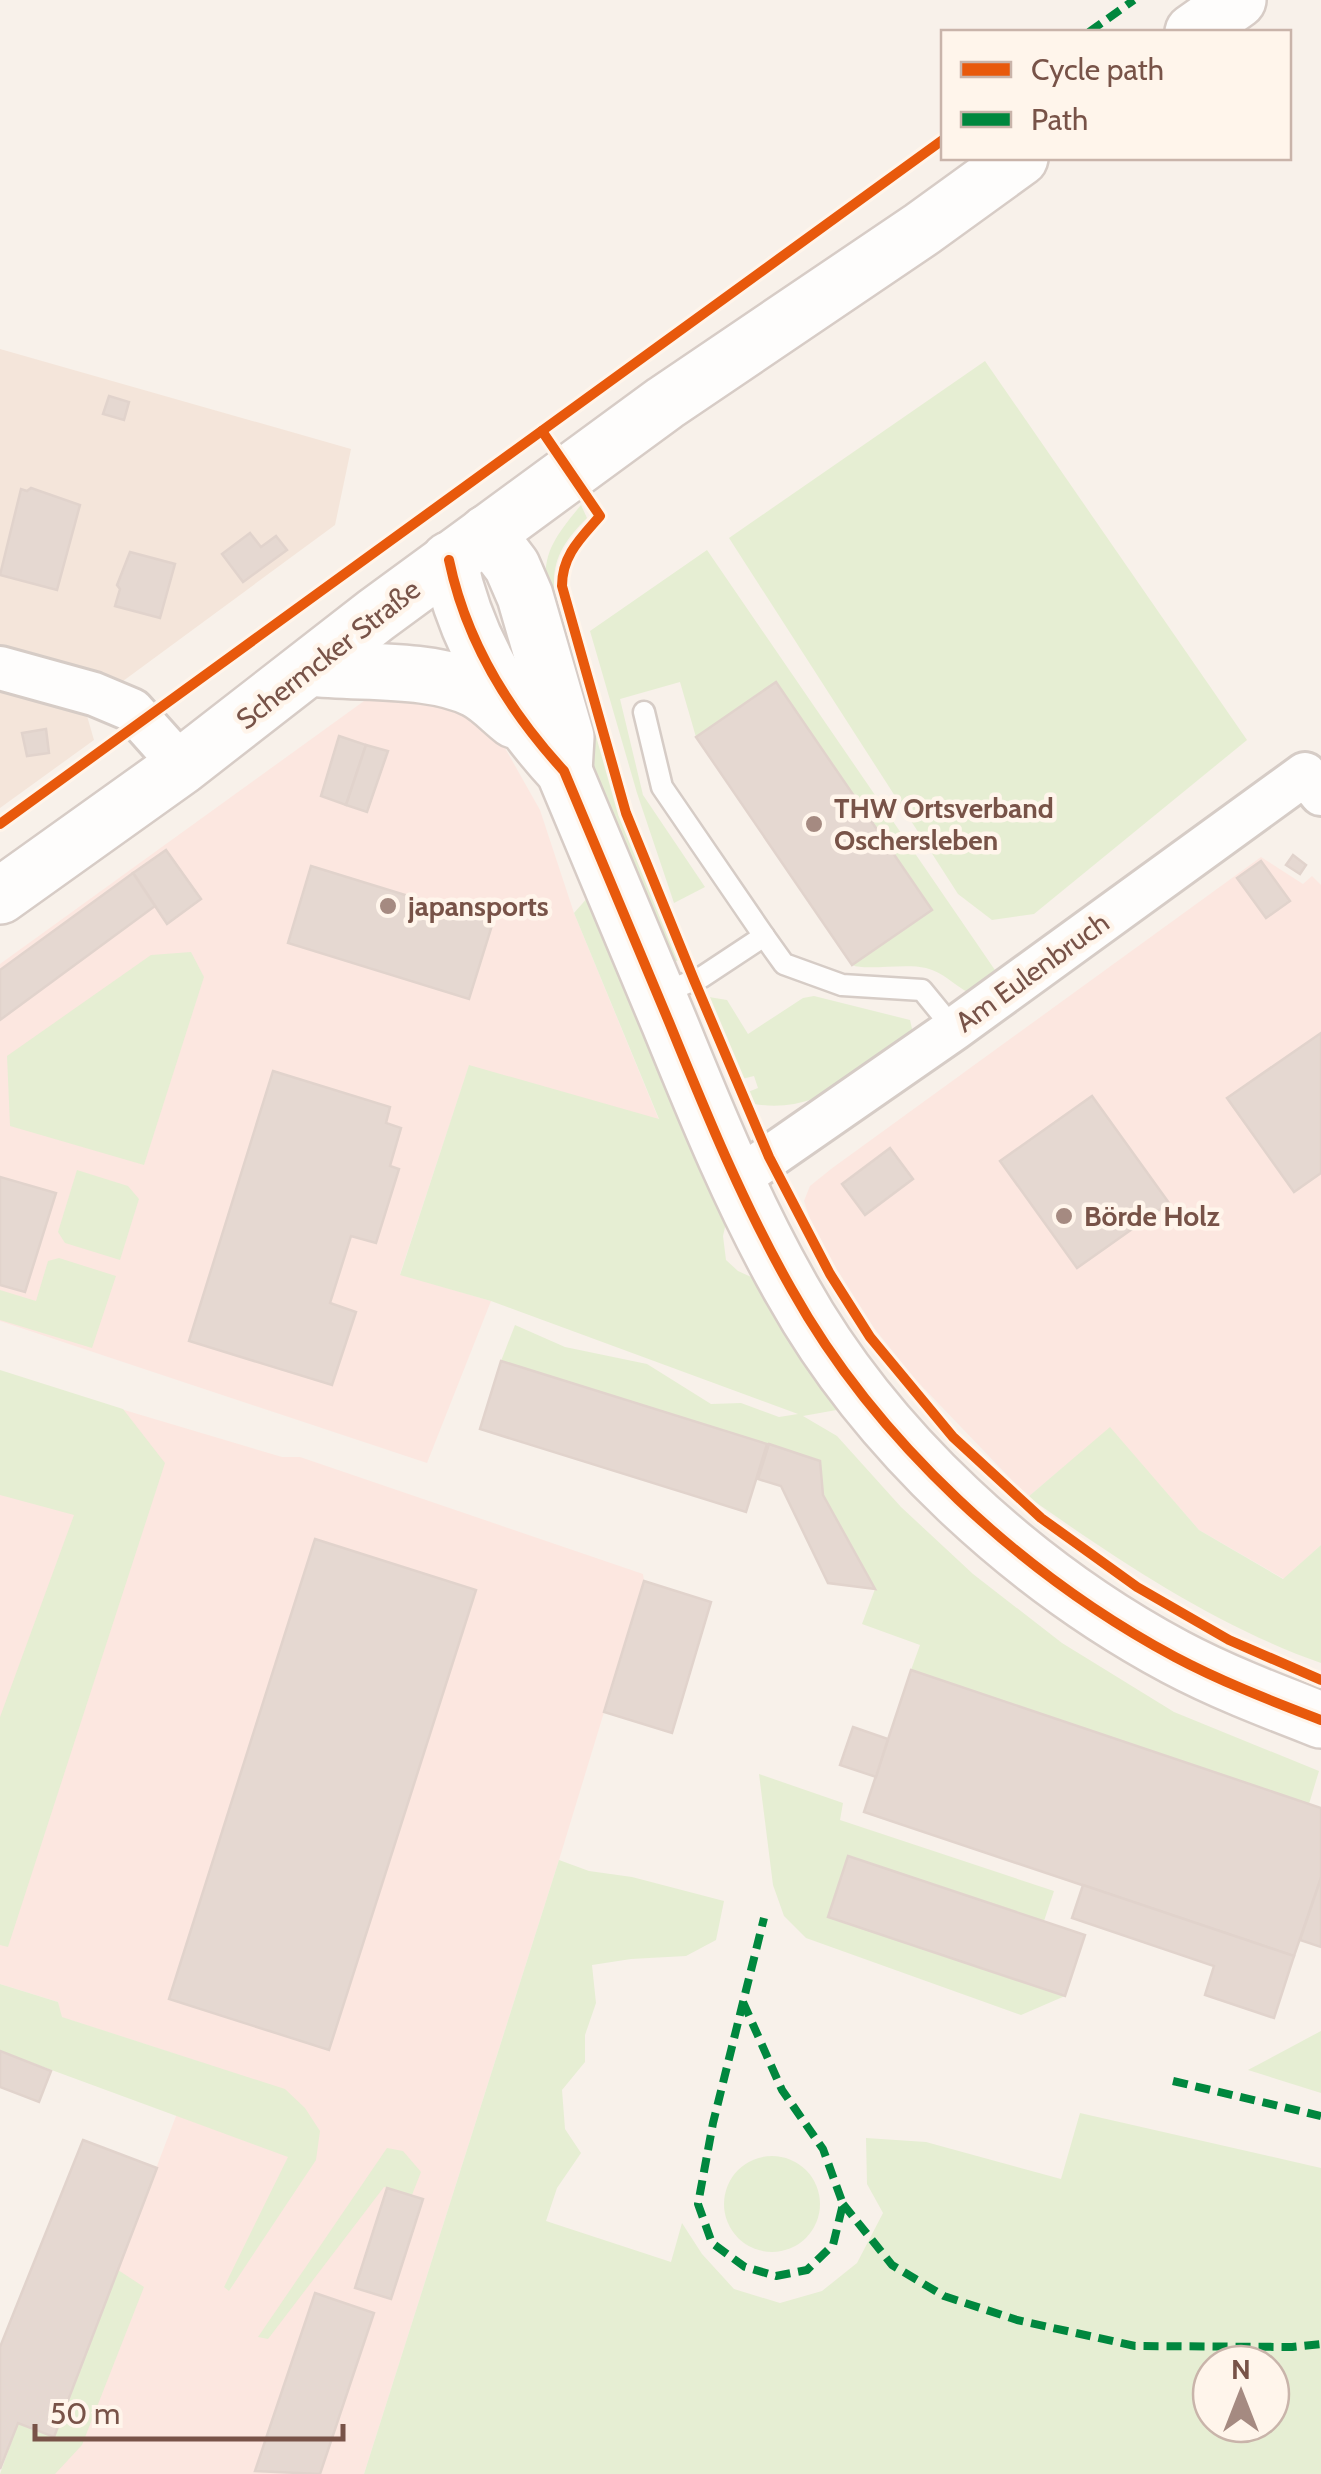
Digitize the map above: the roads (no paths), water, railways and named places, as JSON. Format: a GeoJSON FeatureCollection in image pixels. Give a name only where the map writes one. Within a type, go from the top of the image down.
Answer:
{"type":"FeatureCollection","features":[{"type":"Feature","properties":{"kind":"street"},"geometry":{"type":"LineString","coordinates":[[1196,30],[1238,0]]}},
{"type":"Feature","properties":{"kind":"street","name":"Schermcker Straße"},"geometry":{"type":"LineString","coordinates":[[0,896],[182,766],[468,547],[665,403],[1017,160]]}},
{"type":"Feature","properties":{"kind":"street"},"geometry":{"type":"LineString","coordinates":[[527,731],[476,648],[458,603],[468,547],[512,566],[525,596],[566,737],[564,771]]}},
{"type":"Feature","properties":{"kind":"street"},"geometry":{"type":"LineString","coordinates":[[0,668],[94,694],[132,710],[182,766]]}},
{"type":"Feature","properties":{"kind":"street"},"geometry":{"type":"LineString","coordinates":[[310,668],[362,674],[419,674],[451,682],[477,690],[527,731],[564,771],[735,1181],[793,1293],[842,1367],[880,1415],[962,1502],[1050,1577],[1177,1658],[1321,1720]]}},
{"type":"Feature","properties":{"kind":"street","name":"Am Eulenbruch"},"geometry":{"type":"LineString","coordinates":[[735,1181],[1315,776]]}},
{"type":"Feature","properties":{"kind":"lane"},"geometry":{"type":"LineString","coordinates":[[644,712],[662,787],[784,964],[842,985],[922,990],[954,1029]]}},
{"type":"Feature","properties":{"kind":"lane"},"geometry":{"type":"LineString","coordinates":[[658,995],[702,977],[764,936]]}},
{"type":"Feature","properties":{"kind":"place","name":"THW Ortsverband Oschersleben"},"geometry":{"type":"Point","coordinates":[814,824]}},
{"type":"Feature","properties":{"kind":"place","name":"japansports"},"geometry":{"type":"Point","coordinates":[388,906]}},
{"type":"Feature","properties":{"kind":"place","name":"Börde Holz"},"geometry":{"type":"Point","coordinates":[1064,1216]}}]}
